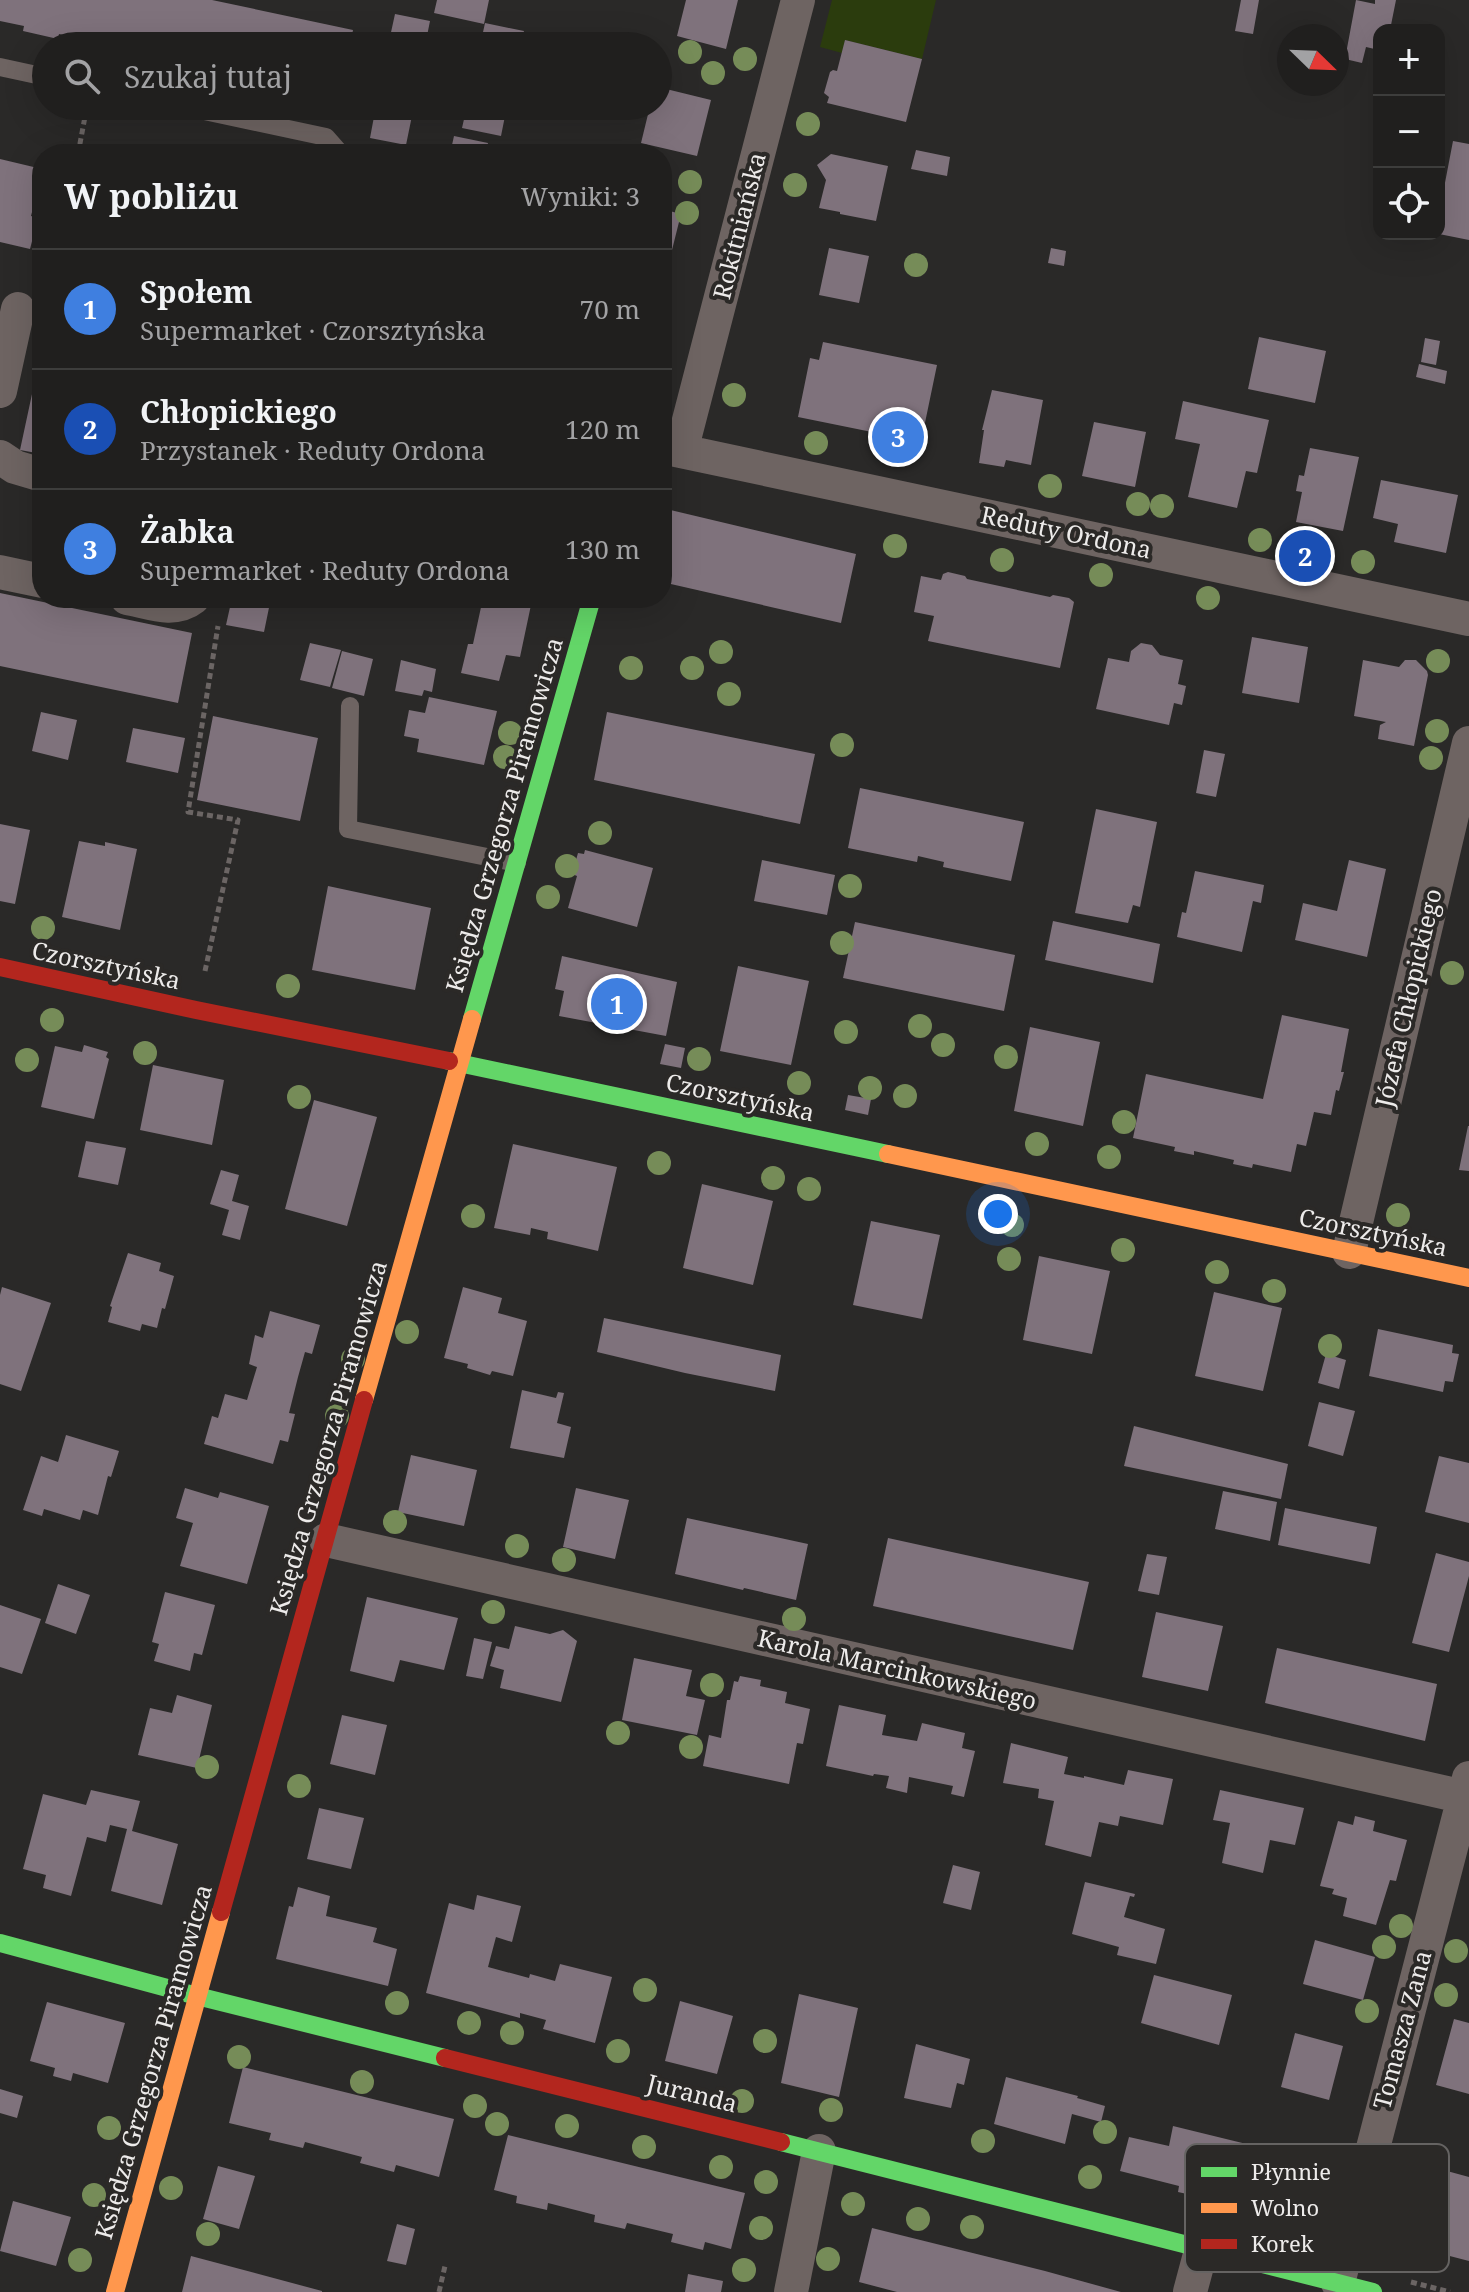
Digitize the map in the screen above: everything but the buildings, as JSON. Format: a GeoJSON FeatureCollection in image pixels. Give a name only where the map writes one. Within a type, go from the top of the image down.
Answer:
{"type":"FeatureCollection","features":[{"type":"Feature","properties":{"kind":"street","name":"Rokitniańska"},"geometry":{"type":"LineString","coordinates":[[672,449],[798,0]]}},
{"type":"Feature","properties":{"kind":"street"},"geometry":{"type":"LineString","coordinates":[[0,391],[20,310]]}},
{"type":"Feature","properties":{"kind":"street","name":"Reduty Ordona"},"geometry":{"type":"LineString","coordinates":[[672,449],[1469,619]]}},
{"type":"Feature","properties":{"kind":"street"},"geometry":{"type":"LineString","coordinates":[[0,457],[15,467],[32,472]]}},
{"type":"Feature","properties":{"kind":"street"},"geometry":{"type":"LineString","coordinates":[[0,572],[32,579]]}},
{"type":"Feature","properties":{"kind":"street","name":"Księdza Grzegorza Piramowicza"},"geometry":{"type":"LineString","coordinates":[[115,2292],[589,608]]}},
{"type":"Feature","properties":{"kind":"street","name":"Józefa Chłopickiego"},"geometry":{"type":"LineString","coordinates":[[1349,1252],[1469,743]]}},
{"type":"Feature","properties":{"kind":"street","name":"Czorsztyńska"},"geometry":{"type":"LineString","coordinates":[[0,967],[1469,1278]]}},
{"type":"Feature","properties":{"kind":"street","name":"Karola Marcinkowskiego"},"geometry":{"type":"LineString","coordinates":[[326,1540],[1467,1791]]}},
{"type":"Feature","properties":{"kind":"street","name":"Tomasza Zana"},"geometry":{"type":"LineString","coordinates":[[1374,2144],[1467,1791]]}},
{"type":"Feature","properties":{"kind":"street","name":"Juranda"},"geometry":{"type":"LineString","coordinates":[[0,1943],[197,1996],[1185,2243]]}},
{"type":"Feature","properties":{"kind":"street"},"geometry":{"type":"LineString","coordinates":[[791,2292],[819,2151]]}},
{"type":"Feature","properties":{"kind":"street"},"geometry":{"type":"LineString","coordinates":[[1190,2292],[1195,2272]]}},
{"type":"Feature","properties":{"kind":"street","name":"Juranda"},"geometry":{"type":"LineString","coordinates":[[1296,2272],[1373,2292]]}},
{"type":"Feature","properties":{"kind":"street","name":"Tomasza Zana"},"geometry":{"type":"LineString","coordinates":[[1338,2283],[1341,2272]]}},
{"type":"Feature","properties":{"kind":"lane"},"geometry":{"type":"LineString","coordinates":[[0,67],[32,74]]}},
{"type":"Feature","properties":{"kind":"lane"},"geometry":{"type":"LineString","coordinates":[[246,120],[326,137],[332,144]]}},
{"type":"Feature","properties":{"kind":"lane"},"geometry":{"type":"LineString","coordinates":[[350,706],[348,829],[517,863]]}},
{"type":"Feature","properties":{"kind":"path"},"geometry":{"type":"LineString","coordinates":[[80,144],[84,120]]}},
{"type":"Feature","properties":{"kind":"path"},"geometry":{"type":"LineString","coordinates":[[196,1010],[238,820],[188,812],[220,616],[197,608]]}},
{"type":"Feature","properties":{"kind":"path"},"geometry":{"type":"LineString","coordinates":[[439,2292],[445,2266]]}},
{"type":"Feature","properties":{"kind":"green space"},"geometry":{"type":"Polygon","coordinates":[[[832,0],[936,0],[922,59],[845,40],[842,53],[820,47],[832,0]]]}},
{"type":"Feature","properties":{"kind":"traffic: fast"},"geometry":{"type":"LineString","coordinates":[[472,1019],[589,608]]}},
{"type":"Feature","properties":{"kind":"traffic: fast"},"geometry":{"type":"LineString","coordinates":[[449,1061],[888,1154]]}},
{"type":"Feature","properties":{"kind":"traffic: fast"},"geometry":{"type":"LineString","coordinates":[[0,1943],[445,2058]]}},
{"type":"Feature","properties":{"kind":"traffic: fast"},"geometry":{"type":"LineString","coordinates":[[781,2142],[1185,2244]]}},
{"type":"Feature","properties":{"kind":"traffic: fast"},"geometry":{"type":"LineString","coordinates":[[1294,2272],[1373,2292]]}},
{"type":"Feature","properties":{"kind":"traffic: slow"},"geometry":{"type":"LineString","coordinates":[[364,1400],[472,1019]]}},
{"type":"Feature","properties":{"kind":"traffic: slow"},"geometry":{"type":"LineString","coordinates":[[888,1154],[1469,1278]]}},
{"type":"Feature","properties":{"kind":"traffic: slow"},"geometry":{"type":"LineString","coordinates":[[115,2292],[221,1912]]}},
{"type":"Feature","properties":{"kind":"traffic: jam"},"geometry":{"type":"LineString","coordinates":[[0,967],[449,1061]]}},
{"type":"Feature","properties":{"kind":"traffic: jam"},"geometry":{"type":"LineString","coordinates":[[221,1912],[364,1400]]}},
{"type":"Feature","properties":{"kind":"traffic: jam"},"geometry":{"type":"LineString","coordinates":[[445,2058],[781,2142]]}},
{"type":"Feature","properties":{"kind":"place","name":"Żabka"},"geometry":{"type":"Point","coordinates":[898,437]}},
{"type":"Feature","properties":{"kind":"place","name":"Chłopickiego"},"geometry":{"type":"Point","coordinates":[1305,556]}},
{"type":"Feature","properties":{"kind":"place","name":"Społem"},"geometry":{"type":"Point","coordinates":[617,1004]}}]}
